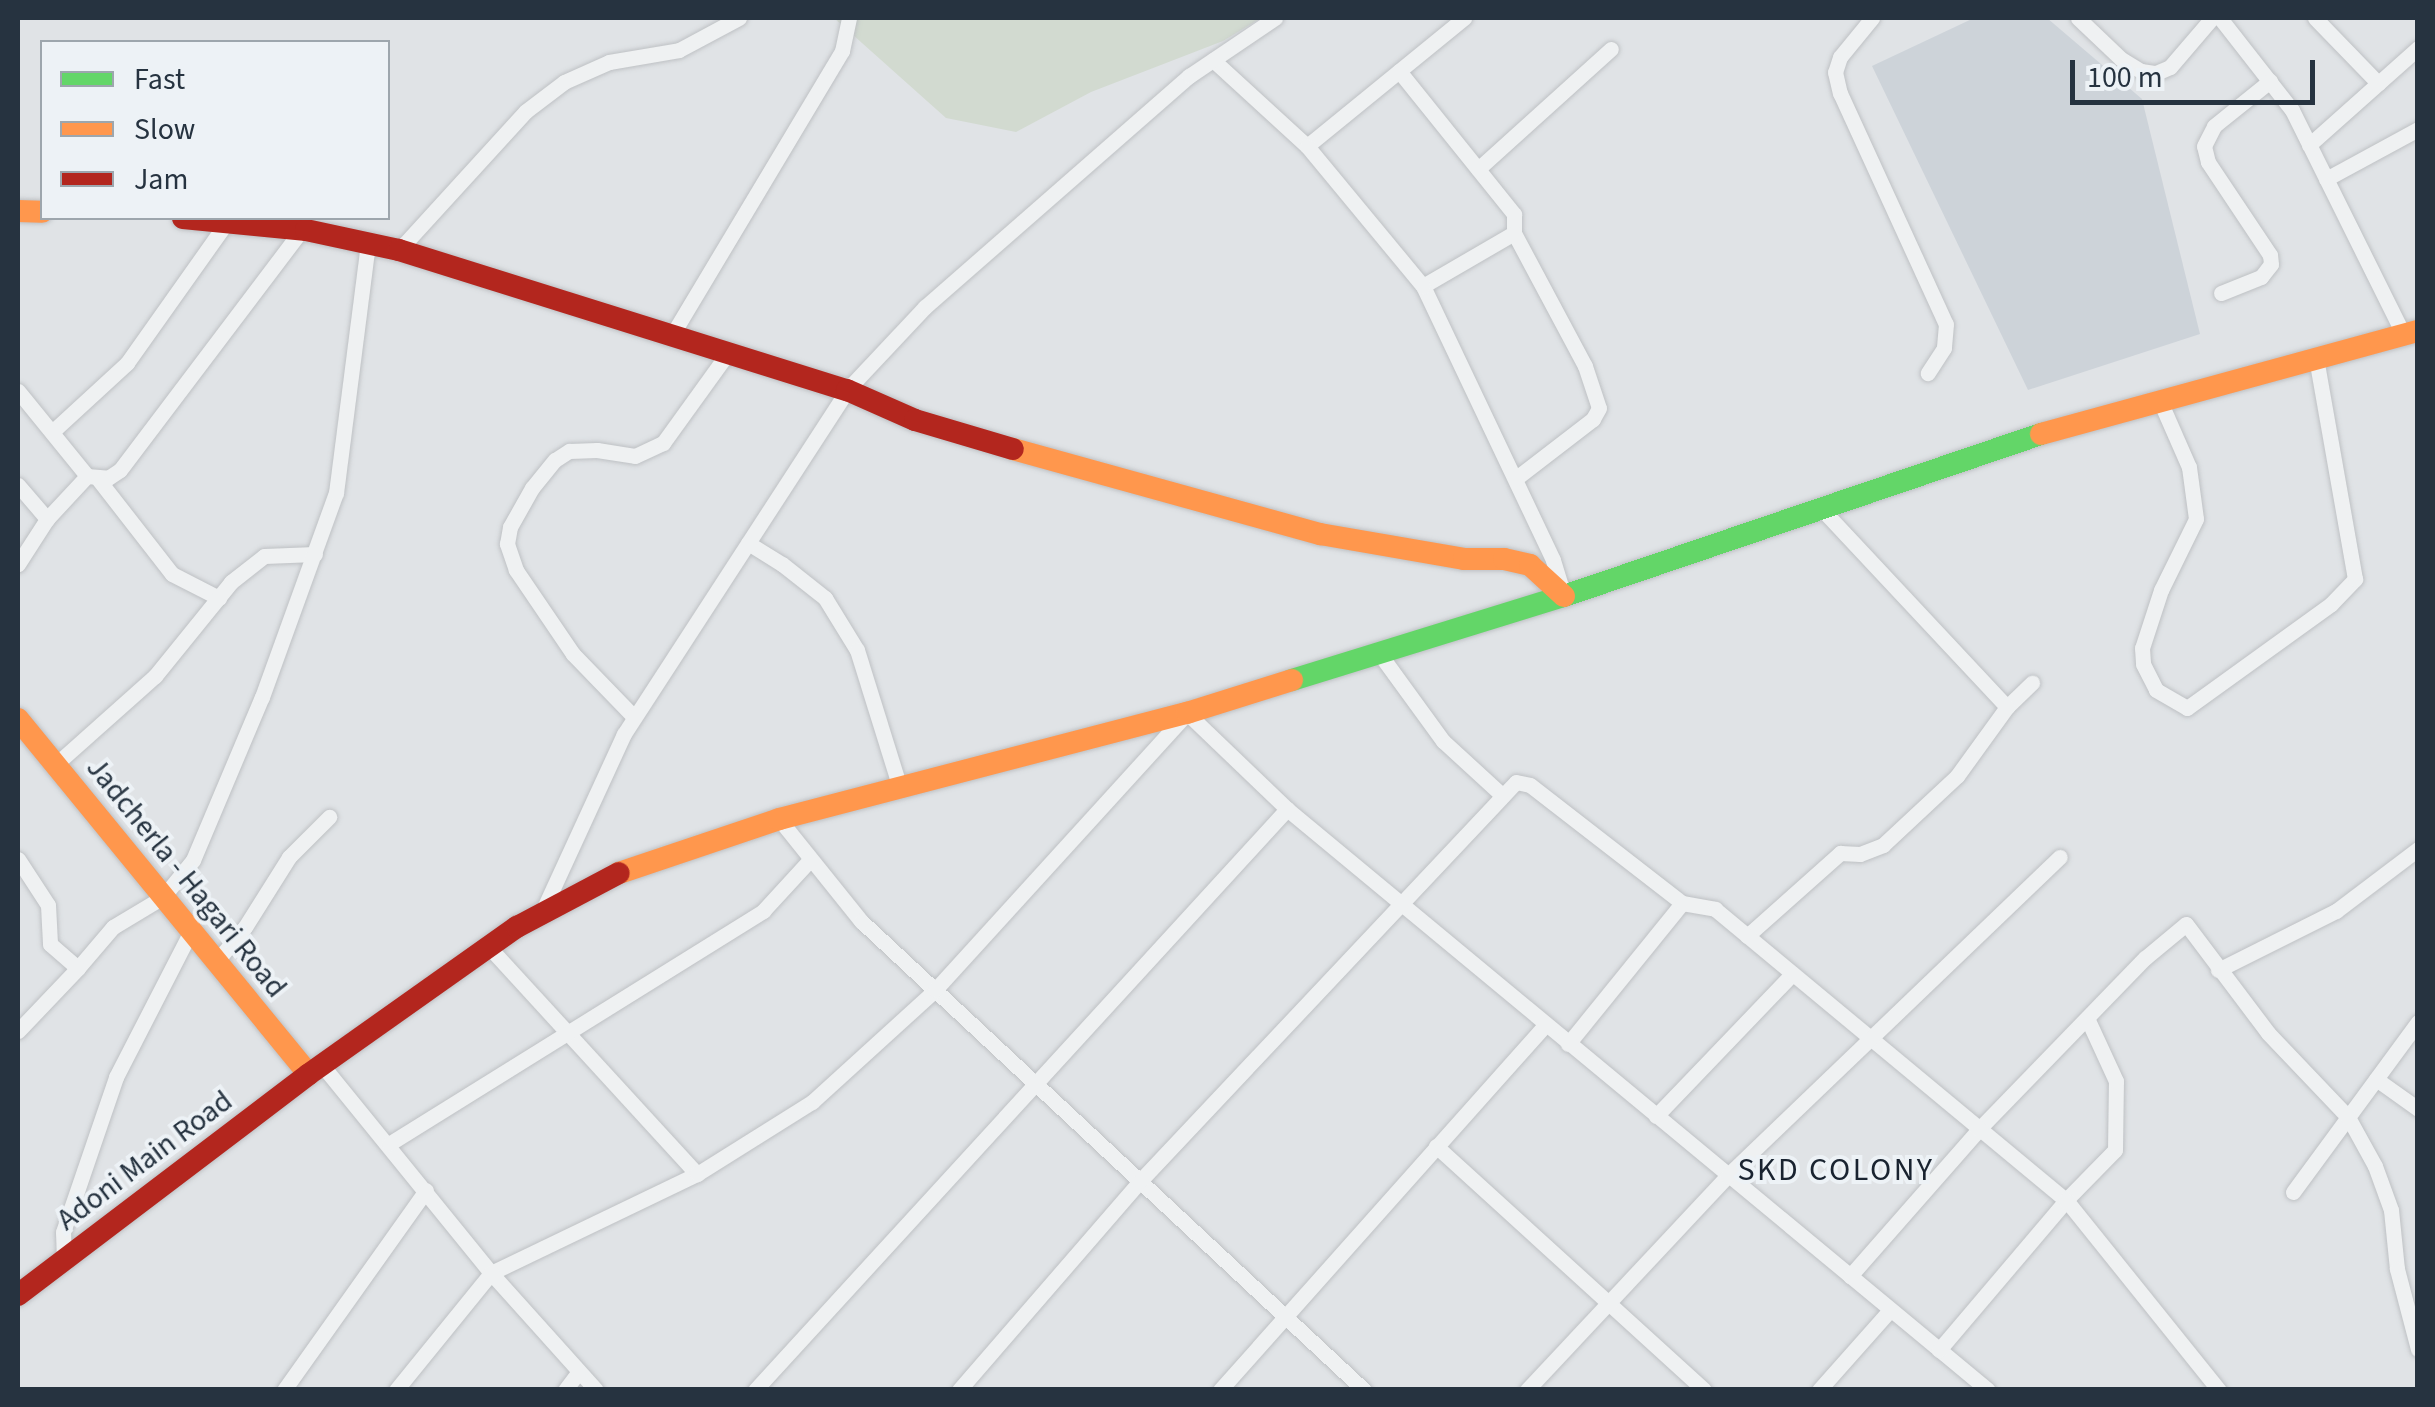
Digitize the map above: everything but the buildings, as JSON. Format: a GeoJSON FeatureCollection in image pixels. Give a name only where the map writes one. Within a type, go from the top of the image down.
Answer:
{"type":"FeatureCollection","features":[{"type":"Feature","properties":{"kind":"main road"},"geometry":{"type":"LineString","coordinates":[[204,220],[302,229],[398,250],[848,390],[915,420],[1210,506],[1320,534],[1464,560],[1504,559],[1530,565],[1564,596]]}},
{"type":"Feature","properties":{"kind":"main road","name":"Adoni Main Road"},"geometry":{"type":"LineString","coordinates":[[18,1295],[315,1070],[488,947],[541,914],[635,865],[779,819],[1186,713],[1564,596],[2050,431],[2410,333]]}},
{"type":"Feature","properties":{"kind":"main road","name":"Jadcherla - Hagari Road"},"geometry":{"type":"LineString","coordinates":[[18,719],[216,962],[315,1070]]}},
{"type":"Feature","properties":{"kind":"street"},"geometry":{"type":"LineString","coordinates":[[398,250],[526,110],[564,82],[609,62],[679,50],[739,18]]}},
{"type":"Feature","properties":{"kind":"street"},"geometry":{"type":"LineString","coordinates":[[672,335],[842,51],[848,18]]}},
{"type":"Feature","properties":{"kind":"street"},"geometry":{"type":"LineString","coordinates":[[541,914],[634,717],[848,390],[924,307],[1212,60],[1275,18]]}},
{"type":"Feature","properties":{"kind":"street"},"geometry":{"type":"LineString","coordinates":[[1307,146],[1464,18]]}},
{"type":"Feature","properties":{"kind":"street"},"geometry":{"type":"LineString","coordinates":[[1872,18],[1840,58],[1835,72],[1840,93],[1946,324],[1944,348],[1928,373]]}},
{"type":"Feature","properties":{"kind":"street"},"geometry":{"type":"LineString","coordinates":[[2078,18],[2121,59],[2142,71],[2156,73],[2170,67],[2212,18]]}},
{"type":"Feature","properties":{"kind":"street"},"geometry":{"type":"LineString","coordinates":[[2220,18],[2292,110],[2410,333]]}},
{"type":"Feature","properties":{"kind":"street"},"geometry":{"type":"LineString","coordinates":[[2315,18],[2378,83]]}},
{"type":"Feature","properties":{"kind":"street"},"geometry":{"type":"LineString","coordinates":[[1478,169],[1610,48]]}},
{"type":"Feature","properties":{"kind":"street"},"geometry":{"type":"LineString","coordinates":[[2309,145],[2418,48]]}},
{"type":"Feature","properties":{"kind":"street"},"geometry":{"type":"LineString","coordinates":[[1212,60],[1307,146],[1423,286],[1553,560],[1564,596]]}},
{"type":"Feature","properties":{"kind":"street"},"geometry":{"type":"LineString","coordinates":[[1399,71],[1514,214],[1514,233],[1585,366],[1599,408],[1593,419],[1515,480]]}},
{"type":"Feature","properties":{"kind":"street"},"geometry":{"type":"LineString","coordinates":[[2221,292],[2262,277],[2271,264],[2270,255],[2208,162],[2204,146],[2214,126],[2270,81]]}},
{"type":"Feature","properties":{"kind":"street"},"geometry":{"type":"LineString","coordinates":[[2326,179],[2418,129]]}},
{"type":"Feature","properties":{"kind":"street"},"geometry":{"type":"LineString","coordinates":[[52,432],[127,363],[226,222]]}},
{"type":"Feature","properties":{"kind":"street"},"geometry":{"type":"LineString","coordinates":[[18,564],[47,519],[93,477],[120,470],[302,229]]}},
{"type":"Feature","properties":{"kind":"street"},"geometry":{"type":"LineString","coordinates":[[1423,286],[1514,233]]}},
{"type":"Feature","properties":{"kind":"street"},"geometry":{"type":"LineString","coordinates":[[18,1031],[113,927],[163,897],[182,876],[203,841],[336,493],[368,242]]}},
{"type":"Feature","properties":{"kind":"street"},"geometry":{"type":"LineString","coordinates":[[634,717],[572,654],[516,570],[506,544],[510,527],[532,488],[555,460],[569,451],[597,450],[635,456],[663,444],[728,352]]}},
{"type":"Feature","properties":{"kind":"street"},"geometry":{"type":"LineString","coordinates":[[2160,401],[2189,467],[2196,519],[2161,590],[2142,648],[2144,664],[2156,690],[2187,708],[2330,604],[2355,579],[2316,358]]}},
{"type":"Feature","properties":{"kind":"street"},"geometry":{"type":"LineString","coordinates":[[18,391],[172,574],[219,598]]}},
{"type":"Feature","properties":{"kind":"street"},"geometry":{"type":"LineString","coordinates":[[18,485],[47,519]]}},
{"type":"Feature","properties":{"kind":"street"},"geometry":{"type":"LineString","coordinates":[[1822,508],[2007,707]]}},
{"type":"Feature","properties":{"kind":"street"},"geometry":{"type":"LineString","coordinates":[[748,543],[824,598],[857,650],[900,788]]}},
{"type":"Feature","properties":{"kind":"street"},"geometry":{"type":"LineString","coordinates":[[55,765],[155,676],[219,598],[264,556],[315,554]]}},
{"type":"Feature","properties":{"kind":"street"},"geometry":{"type":"LineString","coordinates":[[1379,654],[1443,740],[1502,796]]}},
{"type":"Feature","properties":{"kind":"street"},"geometry":{"type":"LineString","coordinates":[[1748,936],[1840,853],[1860,854],[1883,846],[1957,776],[2007,707],[2032,683]]}},
{"type":"Feature","properties":{"kind":"street"},"geometry":{"type":"LineString","coordinates":[[396,1390],[491,1274],[697,1174],[812,1102],[935,990],[1186,713],[1287,810],[1988,1390]]}},
{"type":"Feature","properties":{"kind":"street"},"geometry":{"type":"LineString","coordinates":[[958,1390],[1140,1181],[1516,782],[1530,785],[1682,904],[1715,909],[2066,1200],[2218,1390]]}},
{"type":"Feature","properties":{"kind":"street"},"geometry":{"type":"LineString","coordinates":[[754,1390],[1287,810]]}},
{"type":"Feature","properties":{"kind":"street"},"geometry":{"type":"LineString","coordinates":[[216,962],[245,927],[289,857],[329,817]]}},
{"type":"Feature","properties":{"kind":"street"},"geometry":{"type":"LineString","coordinates":[[779,819],[809,862],[861,921],[1364,1390]]}},
{"type":"Feature","properties":{"kind":"street"},"geometry":{"type":"LineString","coordinates":[[2218,970],[2336,911],[2418,848]]}},
{"type":"Feature","properties":{"kind":"street"},"geometry":{"type":"LineString","coordinates":[[1527,1390],[1728,1176],[2060,856]]}},
{"type":"Feature","properties":{"kind":"street"},"geometry":{"type":"LineString","coordinates":[[18,859],[48,905],[50,944],[78,968]]}},
{"type":"Feature","properties":{"kind":"street"},"geometry":{"type":"LineString","coordinates":[[389,1144],[762,910],[809,862]]}},
{"type":"Feature","properties":{"kind":"street"},"geometry":{"type":"LineString","coordinates":[[1568,1044],[1682,904]]}},
{"type":"Feature","properties":{"kind":"street"},"geometry":{"type":"LineString","coordinates":[[1850,1276],[1979,1129],[2146,958],[2186,924],[2268,1033],[2348,1117],[2375,1166],[2391,1210],[2397,1269],[2418,1349]]}},
{"type":"Feature","properties":{"kind":"street"},"geometry":{"type":"LineString","coordinates":[[64,1260],[63,1232],[116,1077],[191,931]]}},
{"type":"Feature","properties":{"kind":"street"},"geometry":{"type":"LineString","coordinates":[[488,947],[697,1174]]}},
{"type":"Feature","properties":{"kind":"street"},"geometry":{"type":"LineString","coordinates":[[1656,1116],[1792,974]]}},
{"type":"Feature","properties":{"kind":"street"},"geometry":{"type":"LineString","coordinates":[[1939,1350],[2066,1200],[2106,1163],[2118,1134],[2116,1082],[2088,1020]]}},
{"type":"Feature","properties":{"kind":"street"},"geometry":{"type":"LineString","coordinates":[[2293,1192],[2418,1022]]}},
{"type":"Feature","properties":{"kind":"street"},"geometry":{"type":"LineString","coordinates":[[1220,1390],[1546,1025]]}},
{"type":"Feature","properties":{"kind":"street"},"geometry":{"type":"LineString","coordinates":[[315,1070],[389,1144],[491,1274],[596,1390]]}},
{"type":"Feature","properties":{"kind":"street"},"geometry":{"type":"LineString","coordinates":[[2376,1079],[2418,1109]]}},
{"type":"Feature","properties":{"kind":"street"},"geometry":{"type":"LineString","coordinates":[[1436,1146],[1704,1390]]}},
{"type":"Feature","properties":{"kind":"street"},"geometry":{"type":"LineString","coordinates":[[284,1390],[426,1190]]}},
{"type":"Feature","properties":{"kind":"street"},"geometry":{"type":"LineString","coordinates":[[1820,1390],[1890,1310]]}},
{"type":"Feature","properties":{"kind":"street"},"geometry":{"type":"LineString","coordinates":[[565,1390],[578,1373]]}},
{"type":"Feature","properties":{"kind":"shaded area"},"geometry":{"type":"Polygon","coordinates":[[[834,18],[1261,18],[1223,41],[1091,92],[1016,132],[946,118],[834,18]]]}},
{"type":"Feature","properties":{"kind":"shaded area"},"geometry":{"type":"Polygon","coordinates":[[[1974,18],[2047,18],[2142,99],[2200,334],[2028,390],[1872,66],[1974,18]]]}},
{"type":"Feature","properties":{"kind":"traffic: fast"},"geometry":{"type":"LineString","coordinates":[[1292,680],[1564,596],[2041,434]]}},
{"type":"Feature","properties":{"kind":"traffic: slow"},"geometry":{"type":"LineString","coordinates":[[18,211],[40,212]]}},
{"type":"Feature","properties":{"kind":"traffic: slow"},"geometry":{"type":"LineString","coordinates":[[2041,434],[2418,331]]}},
{"type":"Feature","properties":{"kind":"traffic: slow"},"geometry":{"type":"LineString","coordinates":[[1013,449],[1320,534],[1464,559],[1504,559],[1530,565],[1564,596]]}},
{"type":"Feature","properties":{"kind":"traffic: slow"},"geometry":{"type":"LineString","coordinates":[[619,873],[779,819],[1187,713],[1292,680]]}},
{"type":"Feature","properties":{"kind":"traffic: slow"},"geometry":{"type":"LineString","coordinates":[[18,719],[309,1074]]}},
{"type":"Feature","properties":{"kind":"traffic: jam"},"geometry":{"type":"LineString","coordinates":[[204,220],[306,230],[399,250],[847,390],[915,420],[1013,449]]}},
{"type":"Feature","properties":{"kind":"traffic: jam"},"geometry":{"type":"LineString","coordinates":[[18,1295],[309,1074],[517,927],[619,873]]}},
{"type":"Feature","properties":{"kind":"district","name":"SKD COLONY"},"geometry":{"type":"Point","coordinates":[1836,1170]}}]}
